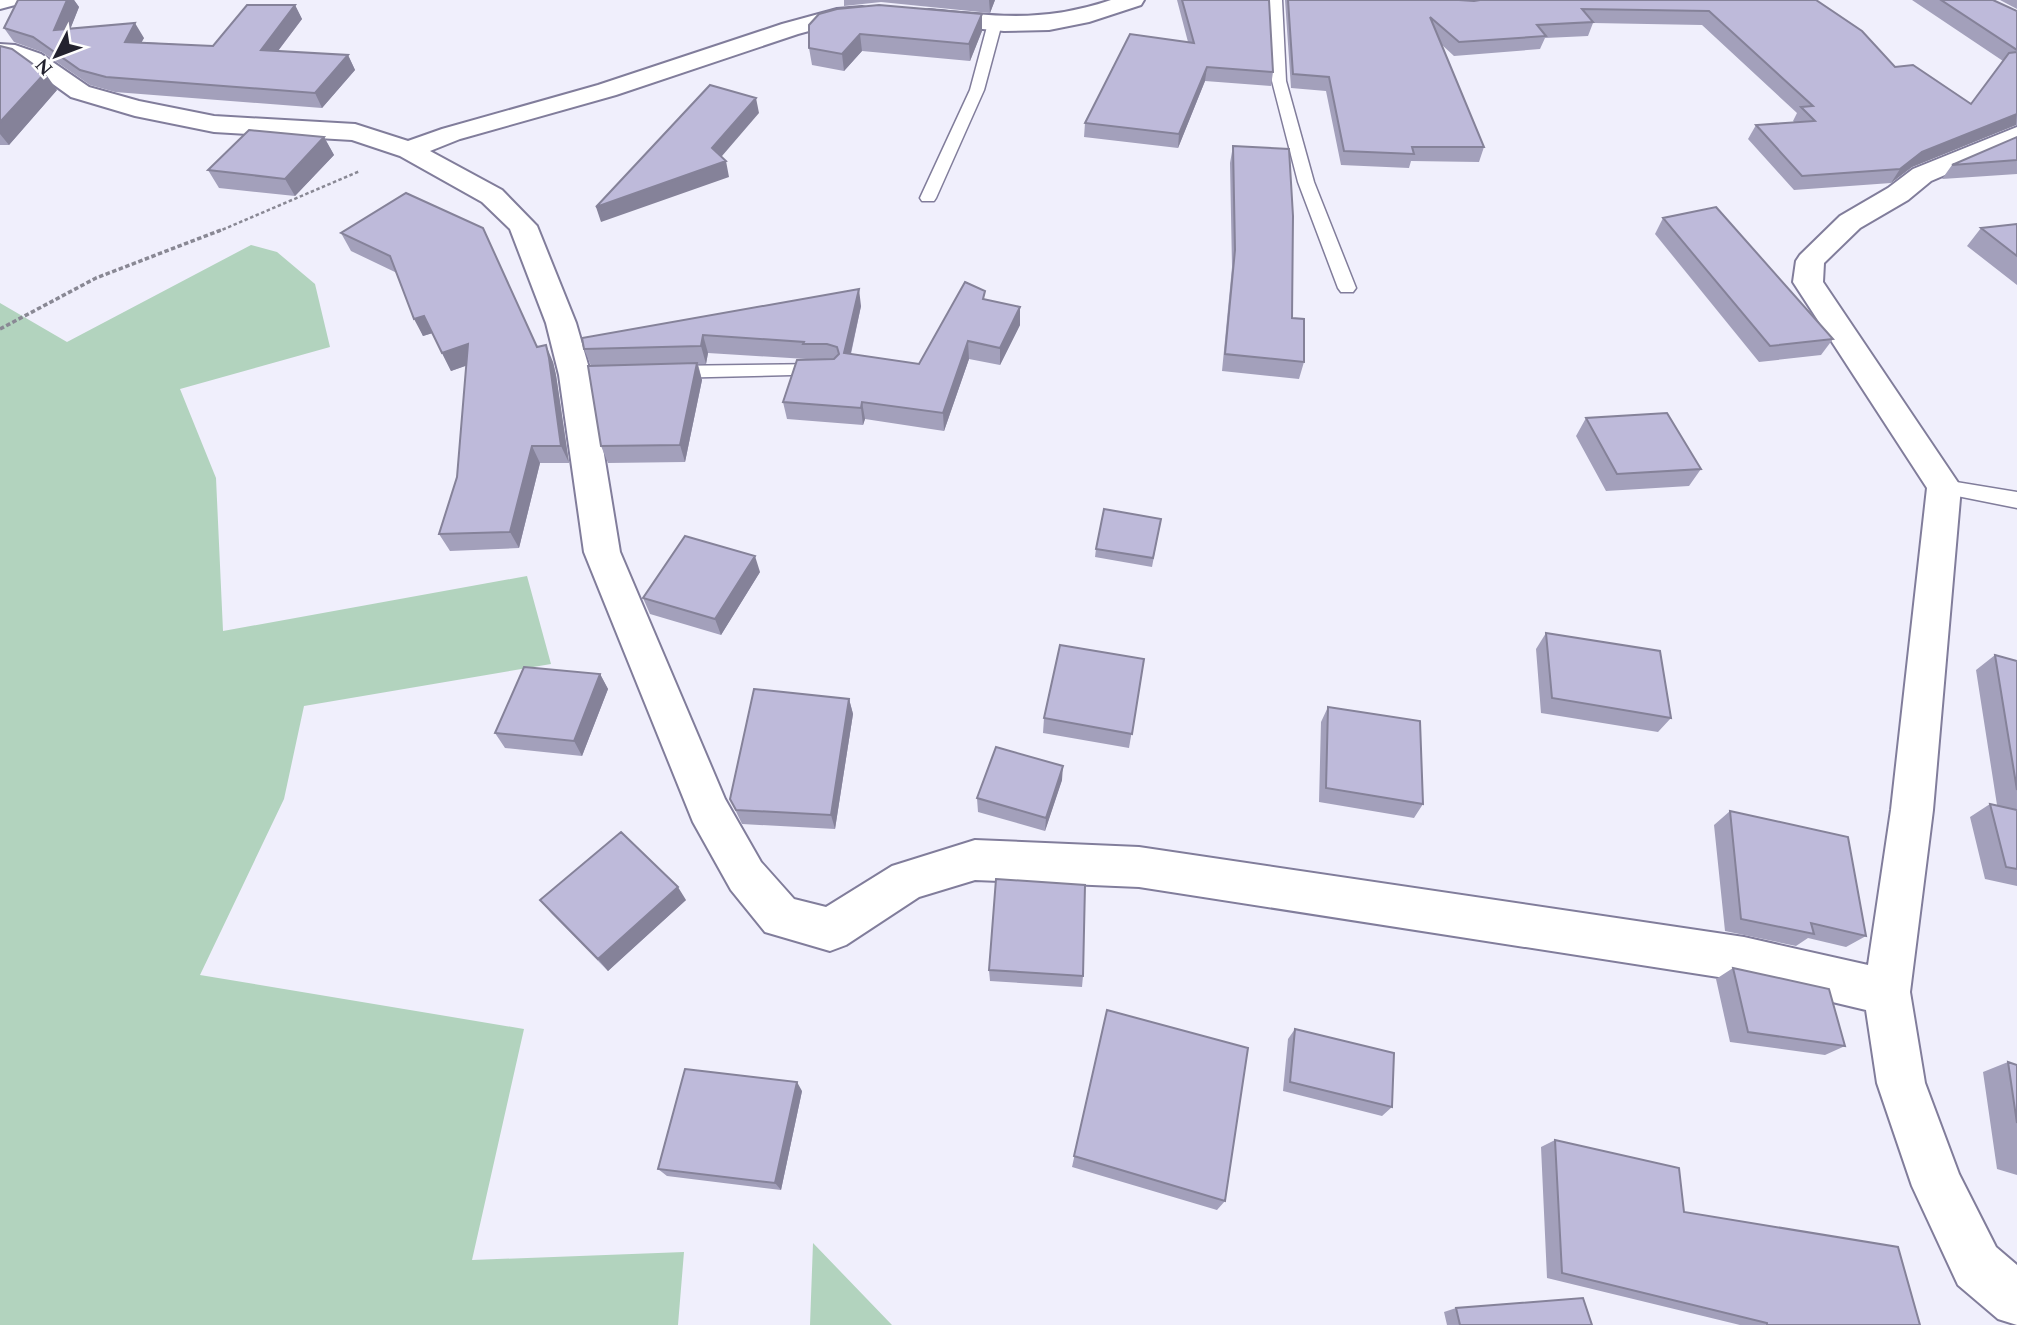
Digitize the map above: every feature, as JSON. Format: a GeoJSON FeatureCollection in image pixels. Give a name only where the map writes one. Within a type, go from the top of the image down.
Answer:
{"type":"FeatureCollection","features":[{"type":"Feature","properties":{"kind":"street"},"geometry":{"type":"LineString","coordinates":[[0,2],[7,0]]}},
{"type":"Feature","properties":{"kind":"street"},"geometry":{"type":"LineString","coordinates":[[906,15],[995,23],[1048,23],[1083,16],[1133,0]]}},
{"type":"Feature","properties":{"kind":"street"},"geometry":{"type":"LineString","coordinates":[[409,150],[451,134],[607,90],[790,29],[837,16],[881,12]]}},
{"type":"Feature","properties":{"kind":"street"},"geometry":{"type":"LineString","coordinates":[[0,51],[15,52],[33,59],[80,92],[135,108],[214,124],[355,132],[409,150],[492,196],[523,226],[582,375],[602,552],[708,809],[746,876],[781,917],[830,930],[907,880],[975,860],[1139,867],[1744,959],[1887,992]]}},
{"type":"Feature","properties":{"kind":"street"},"geometry":{"type":"LineString","coordinates":[[2017,135],[1922,175],[1898,194],[1850,222],[1811,261],[1808,282],[1944,488],[1912,810],[1887,992],[1901,1083],[1938,1186],[1977,1266],[2017,1300]]}},
{"type":"Feature","properties":{"kind":"lane"},"geometry":{"type":"LineString","coordinates":[[1275,0],[1279,82],[1306,182],[1347,288]]}},
{"type":"Feature","properties":{"kind":"lane"},"geometry":{"type":"LineString","coordinates":[[928,198],[977,90],[995,23]]}},
{"type":"Feature","properties":{"kind":"lane"},"geometry":{"type":"LineString","coordinates":[[656,373],[830,370]]}},
{"type":"Feature","properties":{"kind":"lane"},"geometry":{"type":"LineString","coordinates":[[1944,488],[2017,500]]}},
{"type":"Feature","properties":{"kind":"path"},"geometry":{"type":"LineString","coordinates":[[0,329],[96,278],[199,240],[409,150]]}},
{"type":"Feature","properties":{"kind":"green space"},"geometry":{"type":"Polygon","coordinates":[[[251,245],[277,252],[315,284],[330,347],[180,389],[216,478],[223,631],[527,576],[551,664],[304,706],[284,799],[200,975],[524,1029],[472,1260],[684,1252],[678,1325],[0,1325],[0,303],[67,342],[251,245]]]}},
{"type":"Feature","properties":{"kind":"green space"},"geometry":{"type":"Polygon","coordinates":[[[813,1243],[892,1325],[810,1325],[813,1243]]]}},
{"type":"Feature","properties":{"kind":"building"},"geometry":{"type":"Polygon","coordinates":[[[18,0],[67,0],[54,30],[135,23],[125,42],[213,46],[247,5],[295,5],[261,50],[348,55],[315,93],[106,77],[80,70],[33,37],[4,28],[18,0]]]}},
{"type":"Feature","properties":{"kind":"building"},"geometry":{"type":"Polygon","coordinates":[[[1182,0],[1269,0],[1273,72],[1207,67],[1179,134],[1085,123],[1130,34],[1194,43],[1182,0]]]}},
{"type":"Feature","properties":{"kind":"building"},"geometry":{"type":"Polygon","coordinates":[[[1288,0],[1816,0],[1862,31],[1895,67],[1913,65],[1971,104],[2009,53],[2017,52],[2017,114],[1922,152],[1900,169],[1802,176],[1756,125],[1815,121],[1801,107],[1813,106],[1709,11],[1582,9],[1593,22],[1537,25],[1546,36],[1459,42],[1430,17],[1484,147],[1412,147],[1414,154],[1344,151],[1329,77],[1293,74],[1288,0]]]}},
{"type":"Feature","properties":{"kind":"building"},"geometry":{"type":"Polygon","coordinates":[[[1941,0],[1993,0],[2017,11],[2017,50],[1941,0]]]}},
{"type":"Feature","properties":{"kind":"building"},"geometry":{"type":"Polygon","coordinates":[[[879,5],[982,14],[969,44],[860,34],[842,54],[809,48],[809,25],[819,14],[837,9],[879,5]]]}},
{"type":"Feature","properties":{"kind":"building"},"geometry":{"type":"Polygon","coordinates":[[[0,46],[12,49],[45,73],[0,122],[0,46]]]}},
{"type":"Feature","properties":{"kind":"building"},"geometry":{"type":"Polygon","coordinates":[[[710,85],[756,98],[712,148],[726,161],[596,207],[710,85]]]}},
{"type":"Feature","properties":{"kind":"building"},"geometry":{"type":"Polygon","coordinates":[[[249,130],[324,137],[285,179],[208,170],[249,130]]]}},
{"type":"Feature","properties":{"kind":"building"},"geometry":{"type":"Polygon","coordinates":[[[2017,137],[2017,160],[1952,165],[2017,137]]]}},
{"type":"Feature","properties":{"kind":"building"},"geometry":{"type":"Polygon","coordinates":[[[1233,146],[1289,149],[1293,216],[1292,318],[1304,319],[1304,362],[1225,354],[1235,250],[1233,146]]]}},
{"type":"Feature","properties":{"kind":"building"},"geometry":{"type":"Polygon","coordinates":[[[406,193],[483,228],[537,347],[546,345],[561,446],[532,446],[510,532],[439,534],[457,477],[468,344],[442,353],[424,316],[414,319],[390,256],[341,233],[406,193]]]}},
{"type":"Feature","properties":{"kind":"building"},"geometry":{"type":"Polygon","coordinates":[[[1716,207],[1833,339],[1770,346],[1663,218],[1716,207]]]}},
{"type":"Feature","properties":{"kind":"building"},"geometry":{"type":"Polygon","coordinates":[[[2017,224],[2017,256],[1981,228],[2017,224]]]}},
{"type":"Feature","properties":{"kind":"building"},"geometry":{"type":"Polygon","coordinates":[[[965,282],[985,291],[983,299],[1020,307],[1000,348],[968,341],[943,413],[862,402],[861,408],[783,402],[797,360],[834,359],[839,354],[837,347],[827,344],[703,335],[701,346],[584,349],[582,338],[859,289],[844,353],[919,364],[965,282]]]}},
{"type":"Feature","properties":{"kind":"building"},"geometry":{"type":"Polygon","coordinates":[[[697,363],[680,445],[601,446],[588,366],[697,363]]]}},
{"type":"Feature","properties":{"kind":"building"},"geometry":{"type":"Polygon","coordinates":[[[1667,413],[1701,469],[1617,474],[1586,418],[1667,413]]]}},
{"type":"Feature","properties":{"kind":"building"},"geometry":{"type":"Polygon","coordinates":[[[1104,509],[1161,519],[1153,558],[1096,549],[1104,509]]]}},
{"type":"Feature","properties":{"kind":"building"},"geometry":{"type":"Polygon","coordinates":[[[685,536],[755,556],[715,619],[643,598],[685,536]]]}},
{"type":"Feature","properties":{"kind":"building"},"geometry":{"type":"Polygon","coordinates":[[[1546,633],[1660,651],[1671,718],[1552,698],[1546,633]]]}},
{"type":"Feature","properties":{"kind":"building"},"geometry":{"type":"Polygon","coordinates":[[[1060,645],[1144,659],[1132,734],[1044,718],[1060,645]]]}},
{"type":"Feature","properties":{"kind":"building"},"geometry":{"type":"Polygon","coordinates":[[[1995,655],[2017,661],[2017,790],[1995,655]]]}},
{"type":"Feature","properties":{"kind":"building"},"geometry":{"type":"Polygon","coordinates":[[[524,667],[600,674],[574,741],[495,733],[524,667]]]}},
{"type":"Feature","properties":{"kind":"building"},"geometry":{"type":"Polygon","coordinates":[[[754,689],[849,699],[831,815],[736,810],[730,799],[754,689]]]}},
{"type":"Feature","properties":{"kind":"building"},"geometry":{"type":"Polygon","coordinates":[[[1328,707],[1420,721],[1423,804],[1326,788],[1328,707]]]}},
{"type":"Feature","properties":{"kind":"building"},"geometry":{"type":"Polygon","coordinates":[[[996,747],[1063,766],[1046,818],[977,798],[996,747]]]}},
{"type":"Feature","properties":{"kind":"building"},"geometry":{"type":"Polygon","coordinates":[[[1990,804],[2017,810],[2017,869],[2006,867],[1990,804]]]}},
{"type":"Feature","properties":{"kind":"building"},"geometry":{"type":"Polygon","coordinates":[[[1730,811],[1848,837],[1866,936],[1811,923],[1814,934],[1741,919],[1730,811]]]}},
{"type":"Feature","properties":{"kind":"building"},"geometry":{"type":"Polygon","coordinates":[[[621,832],[678,887],[598,959],[540,900],[621,832]]]}},
{"type":"Feature","properties":{"kind":"building"},"geometry":{"type":"Polygon","coordinates":[[[996,879],[1085,885],[1083,976],[989,970],[996,879]]]}},
{"type":"Feature","properties":{"kind":"building"},"geometry":{"type":"Polygon","coordinates":[[[1733,968],[1829,989],[1845,1046],[1748,1032],[1733,968]]]}},
{"type":"Feature","properties":{"kind":"building"},"geometry":{"type":"Polygon","coordinates":[[[1107,1010],[1248,1048],[1225,1201],[1074,1156],[1107,1010]]]}},
{"type":"Feature","properties":{"kind":"building"},"geometry":{"type":"Polygon","coordinates":[[[1295,1029],[1394,1053],[1392,1107],[1290,1082],[1295,1029]]]}},
{"type":"Feature","properties":{"kind":"building"},"geometry":{"type":"Polygon","coordinates":[[[2008,1062],[2017,1065],[2017,1123],[2008,1062]]]}},
{"type":"Feature","properties":{"kind":"building"},"geometry":{"type":"Polygon","coordinates":[[[685,1069],[797,1082],[775,1183],[658,1169],[685,1069]]]}},
{"type":"Feature","properties":{"kind":"building"},"geometry":{"type":"Polygon","coordinates":[[[1555,1140],[1679,1168],[1684,1212],[1898,1247],[1920,1325],[1767,1325],[1562,1273],[1555,1140]]]}},
{"type":"Feature","properties":{"kind":"building"},"geometry":{"type":"Polygon","coordinates":[[[1583,1298],[1592,1325],[1460,1325],[1456,1308],[1583,1298]]]}}]}
